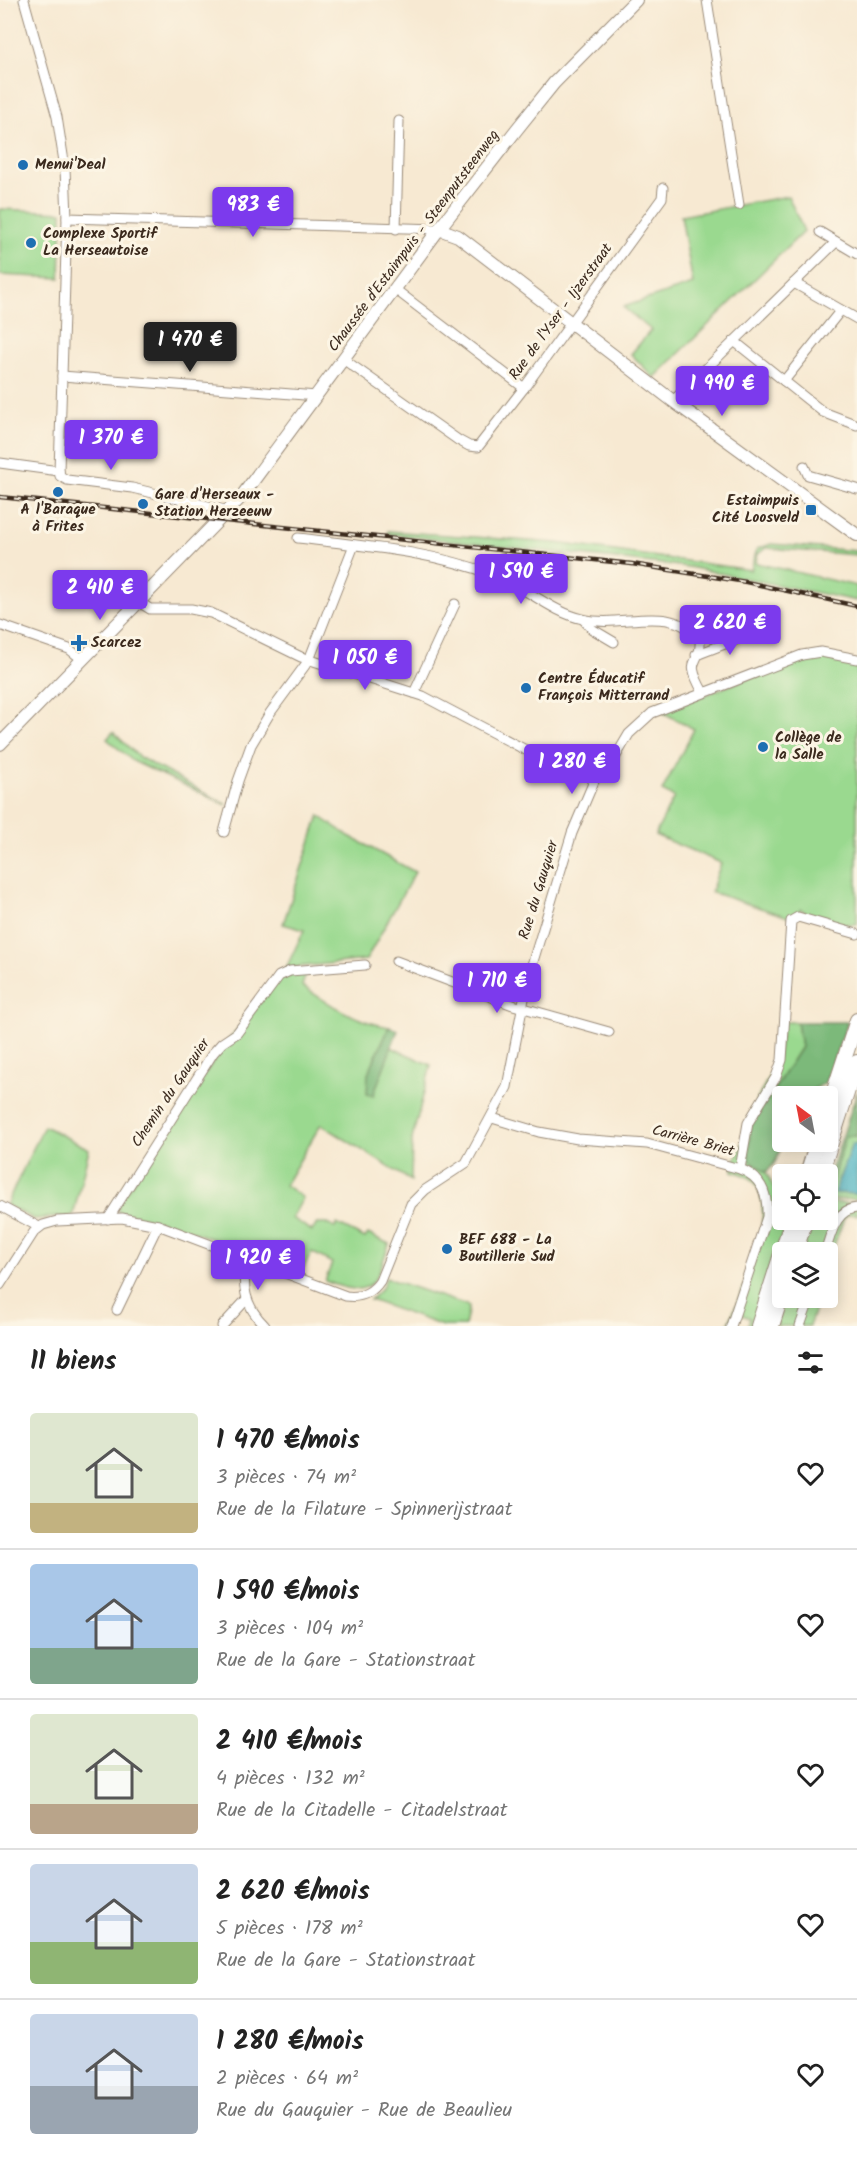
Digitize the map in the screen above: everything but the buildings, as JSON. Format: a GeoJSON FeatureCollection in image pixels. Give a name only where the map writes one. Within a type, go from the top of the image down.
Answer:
{"type":"FeatureCollection","features":[{"type":"Feature","properties":{"kind":"highway"},"geometry":{"type":"LineString","coordinates":[[835,1086],[857,1020]]}},
{"type":"Feature","properties":{"kind":"highway"},"geometry":{"type":"LineString","coordinates":[[824,1164],[857,1062]]}},
{"type":"Feature","properties":{"kind":"highway"},"geometry":{"type":"LineString","coordinates":[[758,1326],[789,1230]]}},
{"type":"Feature","properties":{"kind":"highway"},"geometry":{"type":"LineString","coordinates":[[772,1326],[778,1308]]}},
{"type":"Feature","properties":{"kind":"main road","name":"Chaussée d'Estaimpuis - Steenputsteenweg"},"geometry":{"type":"LineString","coordinates":[[0,744],[229,511],[396,290],[439,229],[554,83],[636,0]]}},
{"type":"Feature","properties":{"kind":"main road"},"geometry":{"type":"LineString","coordinates":[[439,229],[458,236],[673,401],[857,535]]}},
{"type":"Feature","properties":{"kind":"street"},"geometry":{"type":"LineString","coordinates":[[24,0],[57,117],[65,168],[67,218],[60,476],[67,480],[132,488],[229,511]]}},
{"type":"Feature","properties":{"kind":"street"},"geometry":{"type":"LineString","coordinates":[[707,0],[740,205]]}},
{"type":"Feature","properties":{"kind":"street"},"geometry":{"type":"LineString","coordinates":[[396,229],[399,121]]}},
{"type":"Feature","properties":{"kind":"street","name":"Rue de l'Yser - Ijzerstraat"},"geometry":{"type":"LineString","coordinates":[[344,359],[458,440],[475,447],[485,441],[662,198],[663,188]]}},
{"type":"Feature","properties":{"kind":"street"},"geometry":{"type":"LineString","coordinates":[[67,218],[439,229]]}},
{"type":"Feature","properties":{"kind":"street"},"geometry":{"type":"LineString","coordinates":[[820,232],[857,254]]}},
{"type":"Feature","properties":{"kind":"street"},"geometry":{"type":"LineString","coordinates":[[673,401],[836,242]]}},
{"type":"Feature","properties":{"kind":"street"},"geometry":{"type":"LineString","coordinates":[[794,283],[857,319]]}},
{"type":"Feature","properties":{"kind":"street"},"geometry":{"type":"LineString","coordinates":[[396,290],[524,388]]}},
{"type":"Feature","properties":{"kind":"street"},"geometry":{"type":"LineString","coordinates":[[784,381],[841,310]]}},
{"type":"Feature","properties":{"kind":"street"},"geometry":{"type":"LineString","coordinates":[[734,341],[823,412],[857,425]]}},
{"type":"Feature","properties":{"kind":"street"},"geometry":{"type":"LineString","coordinates":[[62,376],[317,396]]}},
{"type":"Feature","properties":{"kind":"street"},"geometry":{"type":"LineString","coordinates":[[0,463],[59,471]]}},
{"type":"Feature","properties":{"kind":"street"},"geometry":{"type":"LineString","coordinates":[[804,466],[808,475],[857,489]]}},
{"type":"Feature","properties":{"kind":"street"},"geometry":{"type":"LineString","coordinates":[[298,538],[418,553],[492,574],[584,620],[647,618],[674,621],[699,639],[692,665],[693,674],[703,692]]}},
{"type":"Feature","properties":{"kind":"street"},"geometry":{"type":"LineString","coordinates":[[224,832],[238,781],[257,734],[309,660],[354,545]]}},
{"type":"Feature","properties":{"kind":"street"},"geometry":{"type":"LineString","coordinates":[[139,602],[150,609],[191,609],[211,613],[309,660],[414,693],[447,707],[541,758],[600,767],[613,761],[629,734],[647,716],[703,692],[802,655],[821,652],[857,659]]}},
{"type":"Feature","properties":{"kind":"street"},"geometry":{"type":"LineString","coordinates":[[414,693],[454,604]]}},
{"type":"Feature","properties":{"kind":"street"},"geometry":{"type":"LineString","coordinates":[[584,620],[592,629],[614,642]]}},
{"type":"Feature","properties":{"kind":"street"},"geometry":{"type":"LineString","coordinates":[[0,625],[69,649],[83,660]]}},
{"type":"Feature","properties":{"kind":"street"},"geometry":{"type":"LineString","coordinates":[[696,655],[753,633]]}},
{"type":"Feature","properties":{"kind":"street","name":"Rue du Gauquier"},"geometry":{"type":"LineString","coordinates":[[248,1257],[346,1296],[363,1295],[372,1291],[380,1281],[403,1220],[414,1200],[464,1166],[492,1118],[510,1079],[528,978],[572,833],[600,767]]}},
{"type":"Feature","properties":{"kind":"street","name":"Carrière Briet"},"geometry":{"type":"LineString","coordinates":[[492,1118],[539,1132],[578,1139],[647,1144],[740,1169],[748,1123],[776,1077],[782,1060],[791,921],[798,917],[857,934]]}},
{"type":"Feature","properties":{"kind":"street"},"geometry":{"type":"LineString","coordinates":[[396,962],[523,1008],[609,1032]]}},
{"type":"Feature","properties":{"kind":"street","name":"Chemin du Gauquier"},"geometry":{"type":"LineString","coordinates":[[108,1219],[213,1053],[237,1033],[279,976],[290,970],[364,965]]}},
{"type":"Feature","properties":{"kind":"street"},"geometry":{"type":"LineString","coordinates":[[731,1326],[767,1217],[767,1200],[762,1185],[752,1174],[740,1169]]}},
{"type":"Feature","properties":{"kind":"street"},"geometry":{"type":"LineString","coordinates":[[0,1206],[39,1227]]}},
{"type":"Feature","properties":{"kind":"street"},"geometry":{"type":"LineString","coordinates":[[829,1242],[838,1219],[846,1210],[857,1208]]}},
{"type":"Feature","properties":{"kind":"street"},"geometry":{"type":"LineString","coordinates":[[0,1286],[39,1227],[52,1222],[132,1219],[158,1225],[248,1257],[243,1281],[246,1300],[265,1326]]}},
{"type":"Feature","properties":{"kind":"street"},"geometry":{"type":"LineString","coordinates":[[117,1310],[158,1225]]}},
{"type":"Feature","properties":{"kind":"street"},"geometry":{"type":"LineString","coordinates":[[222,1326],[246,1300]]}},
{"type":"Feature","properties":{"kind":"street"},"geometry":{"type":"LineString","coordinates":[[800,1326],[806,1308]]}},
{"type":"Feature","properties":{"kind":"green space"},"geometry":{"type":"Polygon","coordinates":[[[788,196],[804,231],[654,378],[631,354],[651,330],[623,307],[693,284],[681,216],[788,196]]]}},
{"type":"Feature","properties":{"kind":"green space","name":"Complexe Sportif La Herseautoise"},"geometry":{"type":"Polygon","coordinates":[[[0,209],[62,212],[60,278],[0,275],[0,209]]]}},
{"type":"Feature","properties":{"kind":"green space"},"geometry":{"type":"Polygon","coordinates":[[[388,531],[557,543],[751,570],[757,549],[771,544],[857,551],[857,555],[766,548],[757,555],[756,563],[857,586],[857,601],[689,567],[388,534],[388,531]]]}},
{"type":"Feature","properties":{"kind":"green space"},"geometry":{"type":"Polygon","coordinates":[[[816,657],[857,664],[857,924],[836,925],[810,916],[801,909],[791,918],[711,892],[721,863],[655,835],[674,797],[662,791],[694,729],[662,712],[792,661],[816,657]]]}},
{"type":"Feature","properties":{"kind":"green space"},"geometry":{"type":"Polygon","coordinates":[[[113,732],[139,757],[227,805],[133,761],[107,739],[113,732]]]}},
{"type":"Feature","properties":{"kind":"green space"},"geometry":{"type":"Polygon","coordinates":[[[319,816],[349,836],[415,872],[366,960],[286,968],[304,930],[283,924],[319,816]]]}},
{"type":"Feature","properties":{"kind":"green space"},"geometry":{"type":"Polygon","coordinates":[[[307,970],[302,986],[333,1006],[354,1016],[389,1027],[382,1043],[431,1065],[412,1139],[411,1181],[321,1124],[285,1185],[303,1198],[292,1218],[312,1231],[317,1224],[327,1224],[335,1228],[337,1224],[365,1238],[368,1234],[389,1244],[375,1279],[362,1289],[352,1289],[325,1281],[332,1263],[312,1252],[301,1272],[175,1225],[118,1212],[118,1204],[223,1047],[282,975],[307,970]]]}},
{"type":"Feature","properties":{"kind":"green space"},"geometry":{"type":"Polygon","coordinates":[[[783,1022],[797,1022],[801,1047],[776,1086],[772,1086],[772,1092],[750,1127],[749,1159],[766,1172],[772,1184],[772,1230],[785,1230],[781,1242],[772,1242],[772,1267],[752,1326],[748,1326],[750,1318],[740,1314],[737,1326],[728,1326],[756,1253],[763,1213],[761,1196],[754,1181],[733,1171],[733,1163],[740,1151],[751,1112],[777,1060],[783,1022]]]}},
{"type":"Feature","properties":{"kind":"green space"},"geometry":{"type":"Polygon","coordinates":[[[797,1022],[848,1022],[825,1083],[820,1086],[776,1086],[801,1047],[797,1022]]]}},
{"type":"Feature","properties":{"kind":"green space"},"geometry":{"type":"Polygon","coordinates":[[[389,1027],[398,1030],[373,1096],[367,1094],[368,1074],[389,1027]]]}},
{"type":"Feature","properties":{"kind":"green space"},"geometry":{"type":"Polygon","coordinates":[[[772,1092],[772,1152],[780,1152],[766,1172],[749,1159],[750,1127],[772,1092]]]}},
{"type":"Feature","properties":{"kind":"green space"},"geometry":{"type":"Polygon","coordinates":[[[857,1092],[857,1136],[846,1136],[837,1164],[833,1164],[857,1092]]]}},
{"type":"Feature","properties":{"kind":"green space"},"geometry":{"type":"Polygon","coordinates":[[[44,1126],[89,1149],[73,1216],[34,1219],[6,1205],[44,1126]]]}},
{"type":"Feature","properties":{"kind":"green space"},"geometry":{"type":"Polygon","coordinates":[[[846,1136],[857,1136],[857,1145],[852,1144],[838,1182],[837,1164],[846,1136]]]}},
{"type":"Feature","properties":{"kind":"green space"},"geometry":{"type":"Polygon","coordinates":[[[838,1193],[857,1194],[857,1199],[838,1200],[838,1193]]]}},
{"type":"Feature","properties":{"kind":"green space"},"geometry":{"type":"Polygon","coordinates":[[[838,1203],[857,1204],[857,1215],[849,1214],[844,1218],[835,1242],[804,1242],[809,1230],[838,1230],[838,1203]]]}},
{"type":"Feature","properties":{"kind":"green space"},"geometry":{"type":"Polygon","coordinates":[[[386,1278],[469,1306],[465,1326],[443,1326],[370,1300],[382,1288],[386,1278]]]}},
{"type":"Feature","properties":{"kind":"green space"},"geometry":{"type":"Polygon","coordinates":[[[782,1308],[815,1308],[809,1326],[776,1326],[782,1308]]]}},
{"type":"Feature","properties":{"kind":"water"},"geometry":{"type":"Polygon","coordinates":[[[852,1144],[857,1145],[857,1194],[838,1193],[838,1182],[852,1144]]]}},
{"type":"Feature","properties":{"kind":"railway"},"geometry":{"type":"LineString","coordinates":[[0,497],[632,564],[746,582],[857,606]]}},
{"type":"Feature","properties":{"kind":"place","name":"Menui'Deal"},"geometry":{"type":"Point","coordinates":[23,165]}},
{"type":"Feature","properties":{"kind":"place","name":"Complexe Sportif La Herseautoise"},"geometry":{"type":"Point","coordinates":[31,243]}},
{"type":"Feature","properties":{"kind":"place","name":"A l'Baraque à Frites"},"geometry":{"type":"Point","coordinates":[58,492]}},
{"type":"Feature","properties":{"kind":"place","name":"Gare d'Herseaux - Station Herzeeuw"},"geometry":{"type":"Point","coordinates":[143,504]}},
{"type":"Feature","properties":{"kind":"place","name":"Estaimpuis Cité Loosveld"},"geometry":{"type":"Point","coordinates":[811,510]}},
{"type":"Feature","properties":{"kind":"place","name":"Scarcez"},"geometry":{"type":"Point","coordinates":[79,643]}},
{"type":"Feature","properties":{"kind":"place","name":"Centre Éducatif François Mitterrand"},"geometry":{"type":"Point","coordinates":[526,688]}},
{"type":"Feature","properties":{"kind":"place","name":"Collège de la Salle"},"geometry":{"type":"Point","coordinates":[763,747]}},
{"type":"Feature","properties":{"kind":"place","name":"BEF 688 - La Boutillerie Sud"},"geometry":{"type":"Point","coordinates":[447,1249]}}]}
